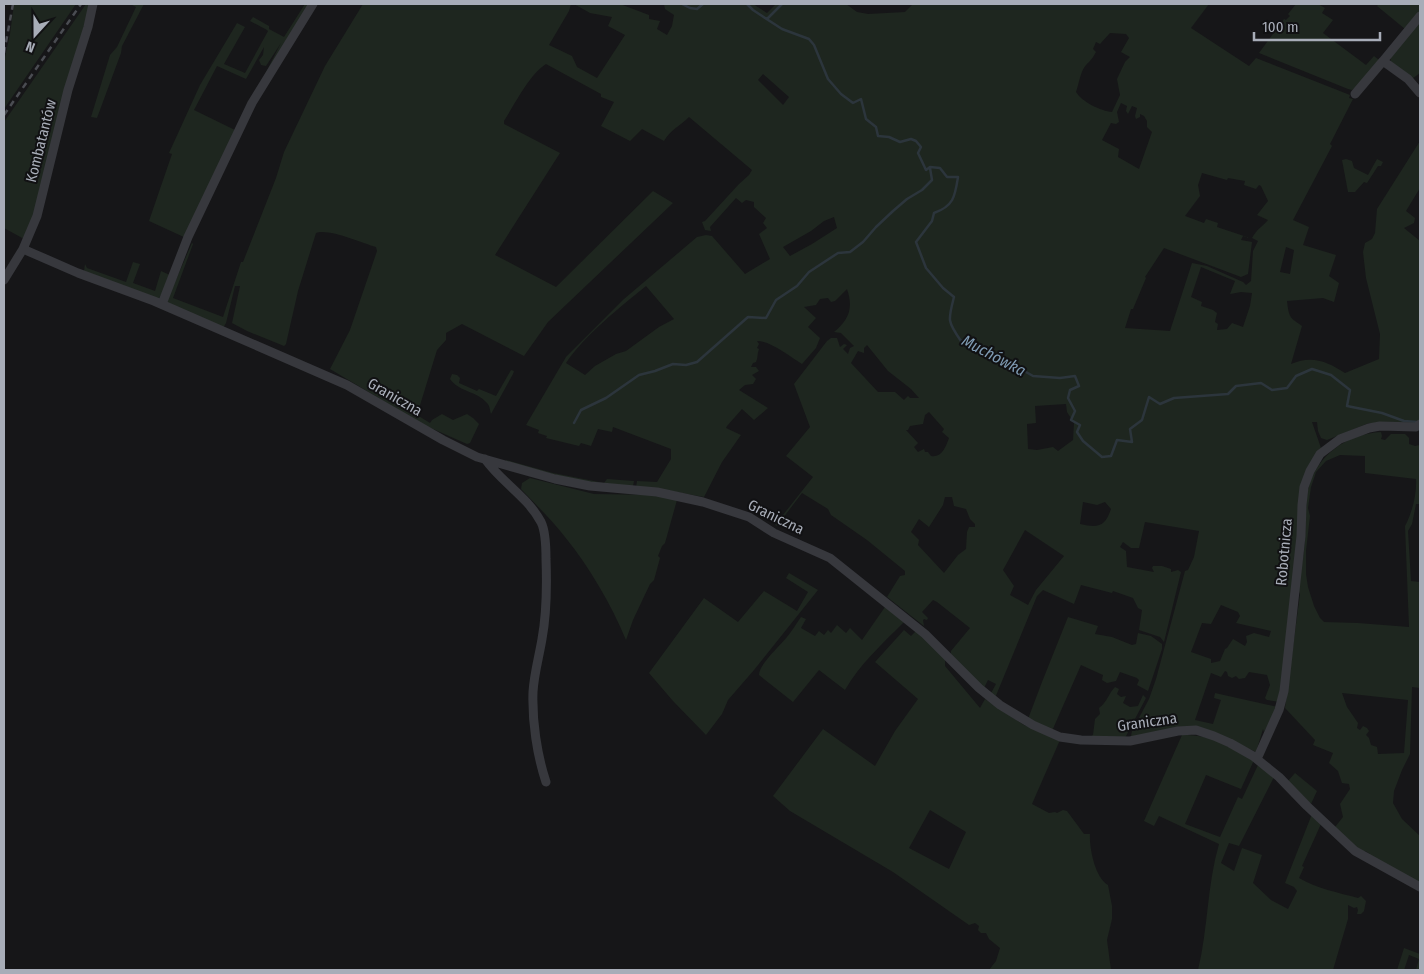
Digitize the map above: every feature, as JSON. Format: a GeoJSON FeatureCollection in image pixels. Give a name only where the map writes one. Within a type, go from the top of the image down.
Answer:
{"type":"FeatureCollection","features":[{"type":"Feature","properties":{"kind":"street","name":"Kombatantów"},"geometry":{"type":"LineString","coordinates":[[4,280],[23,250],[37,216],[68,90],[88,28],[93,4]]}},
{"type":"Feature","properties":{"kind":"street"},"geometry":{"type":"LineString","coordinates":[[162,304],[188,237],[252,103],[314,4]]}},
{"type":"Feature","properties":{"kind":"street"},"geometry":{"type":"LineString","coordinates":[[1355,94],[1420,16]]}},
{"type":"Feature","properties":{"kind":"street"},"geometry":{"type":"LineString","coordinates":[[1383,61],[1408,79],[1420,93]]}},
{"type":"Feature","properties":{"kind":"street","name":"Graniczna"},"geometry":{"type":"LineString","coordinates":[[23,250],[78,273],[162,304],[347,385],[443,440],[485,459],[555,479],[590,486],[656,492],[703,502],[749,517],[774,533],[830,558],[925,634],[979,688],[1000,705],[1033,725],[1060,737],[1081,740],[1130,741],[1178,731],[1196,730],[1230,743],[1257,759],[1279,776],[1307,806],[1355,851],[1420,887]]}},
{"type":"Feature","properties":{"kind":"street","name":"Robotnicza"},"geometry":{"type":"LineString","coordinates":[[1257,759],[1276,718],[1284,691],[1301,536],[1304,487],[1310,471],[1320,454],[1340,439],[1369,428],[1380,426],[1416,427],[1420,424]]}},
{"type":"Feature","properties":{"kind":"street"},"geometry":{"type":"LineString","coordinates":[[485,459],[491,468],[519,493],[542,523],[546,546],[547,601],[533,693],[536,735],[541,768],[546,782]]}},
{"type":"Feature","properties":{"kind":"shaded area"},"geometry":{"type":"Polygon","coordinates":[[[14,4],[76,4],[4,109],[4,61],[14,4]]]}},
{"type":"Feature","properties":{"kind":"shaded area"},"geometry":{"type":"Polygon","coordinates":[[[86,4],[89,4],[88,13],[33,218],[24,239],[4,228],[4,122],[86,4]]]}},
{"type":"Feature","properties":{"kind":"shaded area"},"geometry":{"type":"Polygon","coordinates":[[[130,4],[144,4],[122,46],[97,118],[91,117],[110,55],[117,47],[136,7],[130,4]]]}},
{"type":"Feature","properties":{"kind":"shaded area"},"geometry":{"type":"Polygon","coordinates":[[[305,4],[312,4],[264,76],[281,43],[266,66],[261,65],[259,60],[263,55],[264,47],[246,79],[217,66],[194,110],[237,131],[186,238],[149,221],[172,154],[169,153],[200,85],[237,23],[245,27],[224,64],[245,73],[268,31],[250,21],[253,17],[284,37],[305,4]]]}},
{"type":"Feature","properties":{"kind":"shaded area"},"geometry":{"type":"Polygon","coordinates":[[[363,4],[571,4],[569,11],[549,45],[572,56],[577,67],[597,78],[625,35],[608,26],[612,17],[590,13],[574,4],[620,4],[649,15],[649,19],[660,21],[657,29],[667,35],[672,26],[674,15],[665,9],[664,4],[753,4],[767,13],[776,4],[846,4],[857,12],[868,14],[905,12],[913,4],[1209,4],[1191,28],[1249,66],[1256,58],[1350,95],[1349,98],[1353,99],[1330,144],[1332,146],[1293,220],[1309,227],[1303,245],[1336,255],[1329,276],[1339,283],[1334,302],[1323,298],[1287,301],[1291,317],[1302,326],[1291,364],[1305,360],[1319,361],[1332,365],[1345,373],[1379,359],[1380,334],[1366,278],[1363,252],[1365,243],[1372,239],[1375,233],[1377,209],[1420,141],[1420,188],[1406,211],[1415,218],[1414,223],[1404,228],[1420,241],[1420,421],[1416,423],[1369,423],[1327,440],[1321,438],[1317,422],[1312,422],[1321,448],[1309,470],[1280,702],[1265,698],[1270,685],[1267,675],[1249,672],[1245,678],[1239,679],[1236,676],[1232,678],[1228,676],[1225,671],[1221,677],[1211,673],[1195,720],[1213,724],[1221,700],[1214,698],[1215,693],[1278,707],[1264,732],[1263,729],[1256,752],[1213,732],[1133,738],[1131,736],[1149,699],[1156,679],[1185,571],[1188,570],[1194,557],[1199,531],[1145,522],[1139,548],[1131,548],[1123,542],[1120,547],[1126,551],[1127,567],[1154,572],[1153,566],[1162,566],[1171,569],[1171,572],[1178,570],[1181,572],[1164,642],[1160,637],[1139,630],[1142,610],[1138,608],[1133,598],[1113,591],[1112,593],[1081,585],[1074,604],[1043,590],[1037,596],[995,698],[990,695],[996,684],[988,680],[983,690],[951,654],[951,651],[970,628],[933,600],[922,612],[928,618],[923,620],[924,626],[887,597],[900,576],[905,575],[905,571],[867,540],[831,515],[828,509],[802,493],[777,526],[775,525],[813,477],[786,456],[810,427],[794,384],[831,338],[837,338],[840,347],[844,344],[847,345],[843,349],[848,354],[850,348],[854,346],[841,333],[834,332],[843,323],[850,308],[847,289],[835,301],[831,302],[828,298],[820,299],[816,305],[804,307],[816,318],[808,327],[820,338],[816,348],[802,364],[774,346],[757,341],[759,344],[757,348],[759,349],[757,359],[751,367],[756,367],[759,371],[752,375],[756,379],[753,384],[745,385],[739,390],[768,408],[754,420],[742,409],[727,426],[726,428],[741,435],[722,462],[704,497],[659,489],[636,488],[637,481],[657,482],[671,459],[671,449],[613,427],[612,432],[598,429],[591,446],[581,443],[579,446],[546,438],[547,436],[538,433],[539,430],[526,425],[566,357],[624,299],[697,237],[712,236],[745,274],[770,259],[759,234],[767,228],[763,223],[766,218],[754,207],[754,202],[746,200],[742,203],[736,198],[710,227],[711,231],[705,230],[702,222],[752,170],[689,117],[672,131],[664,141],[642,129],[630,141],[601,126],[614,102],[601,97],[601,94],[546,64],[534,75],[523,90],[504,124],[560,153],[495,255],[556,287],[653,191],[673,203],[548,322],[524,356],[462,324],[446,333],[446,340],[437,350],[417,415],[430,423],[442,414],[453,420],[467,414],[479,424],[470,443],[467,444],[424,425],[330,369],[350,330],[377,251],[376,247],[337,234],[316,233],[298,291],[284,346],[232,323],[240,286],[235,286],[226,323],[223,328],[168,304],[167,300],[192,243],[173,298],[223,317],[241,262],[243,262],[276,178],[284,152],[325,66],[363,4]],[[1110,33],[1100,44],[1096,42],[1093,49],[1096,52],[1082,71],[1076,92],[1092,105],[1112,112],[1120,95],[1117,79],[1125,62],[1130,57],[1121,52],[1129,38],[1126,34],[1110,33]],[[763,74],[758,80],[783,105],[789,97],[763,74]],[[1121,103],[1117,112],[1119,122],[1116,124],[1111,123],[1102,140],[1119,149],[1118,157],[1139,169],[1152,132],[1147,127],[1147,121],[1140,114],[1140,117],[1136,119],[1137,108],[1132,106],[1128,114],[1126,111],[1127,106],[1121,103]],[[1202,173],[1198,185],[1200,196],[1185,216],[1204,223],[1206,219],[1218,223],[1217,227],[1250,238],[1243,236],[1241,240],[1252,242],[1248,274],[1241,277],[1164,248],[1145,277],[1125,328],[1170,331],[1192,263],[1207,266],[1246,285],[1251,281],[1253,251],[1258,241],[1252,238],[1268,220],[1257,215],[1268,201],[1261,186],[1259,185],[1256,189],[1244,185],[1245,181],[1228,178],[1227,180],[1202,173]],[[834,217],[824,221],[783,247],[790,256],[812,244],[837,228],[834,217]],[[1286,247],[1280,272],[1290,274],[1294,250],[1286,247]],[[1201,267],[1191,297],[1202,302],[1201,306],[1217,313],[1215,322],[1218,324],[1217,330],[1227,329],[1232,323],[1243,327],[1252,293],[1230,294],[1235,281],[1201,267]],[[646,286],[614,312],[583,342],[566,363],[585,375],[595,366],[616,354],[626,351],[659,327],[674,319],[646,286]],[[867,345],[864,348],[864,353],[858,351],[851,363],[878,392],[895,392],[904,400],[908,396],[910,398],[919,398],[911,389],[888,371],[867,345]],[[1066,404],[1035,406],[1036,423],[1027,424],[1028,449],[1037,450],[1053,447],[1058,451],[1073,440],[1074,423],[1067,412],[1066,404]],[[929,412],[925,415],[923,424],[910,426],[906,430],[918,443],[914,447],[918,452],[924,449],[931,456],[935,456],[943,451],[949,438],[942,432],[944,429],[929,412]],[[945,497],[943,505],[929,527],[919,519],[911,532],[919,540],[918,545],[944,573],[958,555],[966,549],[967,532],[969,527],[975,527],[975,524],[970,519],[966,509],[954,506],[952,497],[945,497]],[[1083,502],[1080,524],[1100,525],[1109,515],[1111,509],[1105,502],[1097,505],[1083,502]],[[1025,530],[1003,570],[1014,586],[1010,595],[1028,605],[1036,590],[1064,556],[1025,530]],[[1221,605],[1211,624],[1202,623],[1191,652],[1211,659],[1211,663],[1220,661],[1225,649],[1233,639],[1245,646],[1247,642],[1246,636],[1254,633],[1269,637],[1271,631],[1236,623],[1240,616],[1238,612],[1221,605]]]}},
{"type":"Feature","properties":{"kind":"shaded area"},"geometry":{"type":"Polygon","coordinates":[[[1296,4],[1318,4],[1325,8],[1322,13],[1333,20],[1323,33],[1366,65],[1374,56],[1379,60],[1357,87],[1352,90],[1348,89],[1259,53],[1284,19],[1286,20],[1290,16],[1288,14],[1296,4]]]}},
{"type":"Feature","properties":{"kind":"shaded area"},"geometry":{"type":"Polygon","coordinates":[[[1379,4],[1420,4],[1420,11],[1405,29],[1377,6],[1379,4]]]}},
{"type":"Feature","properties":{"kind":"shaded area"},"geometry":{"type":"Polygon","coordinates":[[[1420,19],[1420,73],[1412,79],[1392,66],[1390,57],[1420,19]]]}},
{"type":"Feature","properties":{"kind":"shaded area"},"geometry":{"type":"Polygon","coordinates":[[[1377,159],[1383,162],[1381,166],[1378,166],[1367,183],[1364,182],[1355,192],[1348,192],[1342,160],[1352,161],[1354,168],[1368,175],[1377,159]]]}},
{"type":"Feature","properties":{"kind":"shaded area"},"geometry":{"type":"Polygon","coordinates":[[[133,262],[140,264],[133,283],[155,291],[161,271],[172,276],[158,300],[84,271],[85,264],[87,268],[126,282],[133,262]]]}},
{"type":"Feature","properties":{"kind":"shaded area"},"geometry":{"type":"Polygon","coordinates":[[[511,370],[514,371],[513,374],[491,414],[489,406],[483,399],[458,387],[450,379],[452,374],[457,375],[460,378],[459,383],[477,391],[479,389],[496,396],[511,370]]]}},
{"type":"Feature","properties":{"kind":"shaded area"},"geometry":{"type":"Polygon","coordinates":[[[1381,432],[1381,439],[1385,440],[1391,434],[1405,434],[1409,438],[1409,444],[1420,445],[1420,504],[1416,504],[1412,524],[1408,531],[1411,581],[1420,582],[1420,688],[1412,687],[1410,754],[1394,791],[1393,803],[1402,819],[1420,836],[1420,883],[1370,857],[1370,854],[1361,851],[1335,827],[1343,817],[1340,804],[1350,789],[1349,784],[1342,783],[1338,771],[1329,763],[1333,753],[1313,745],[1315,740],[1285,708],[1300,594],[1298,589],[1304,545],[1308,490],[1318,466],[1326,457],[1345,442],[1368,434],[1381,432]],[[1340,455],[1326,461],[1316,472],[1311,487],[1308,508],[1310,516],[1306,551],[1306,574],[1314,606],[1324,622],[1409,627],[1405,526],[1414,503],[1416,479],[1365,473],[1365,456],[1340,455]],[[1342,693],[1347,707],[1358,723],[1357,728],[1360,730],[1363,726],[1367,728],[1369,731],[1366,735],[1371,745],[1377,747],[1378,754],[1404,753],[1408,700],[1342,693]]]}},
{"type":"Feature","properties":{"kind":"shaded area"},"geometry":{"type":"Polygon","coordinates":[[[506,460],[553,473],[604,483],[607,479],[634,481],[633,486],[598,486],[506,462],[506,460]]]}},
{"type":"Feature","properties":{"kind":"shaded area"},"geometry":{"type":"Polygon","coordinates":[[[530,478],[594,494],[654,495],[677,500],[665,543],[658,556],[660,558],[654,580],[650,584],[633,620],[626,640],[607,600],[583,561],[555,525],[521,489],[522,483],[530,478]]]}},
{"type":"Feature","properties":{"kind":"shaded area"},"geometry":{"type":"Polygon","coordinates":[[[789,573],[818,590],[728,700],[722,714],[706,735],[649,673],[704,598],[738,622],[764,591],[797,611],[808,592],[786,578],[789,573]]]}},
{"type":"Feature","properties":{"kind":"shaded area"},"geometry":{"type":"Polygon","coordinates":[[[885,607],[904,622],[865,663],[845,690],[819,670],[793,702],[759,675],[762,666],[787,637],[801,617],[806,619],[801,628],[815,636],[819,631],[824,635],[828,630],[831,633],[837,625],[846,633],[850,628],[862,640],[885,607]]]}},
{"type":"Feature","properties":{"kind":"shaded area"},"geometry":{"type":"Polygon","coordinates":[[[1068,617],[1098,626],[1095,634],[1112,637],[1132,645],[1136,644],[1138,633],[1151,636],[1162,644],[1162,649],[1148,691],[1137,685],[1139,680],[1137,678],[1120,672],[1116,681],[1107,683],[1102,680],[1103,675],[1081,665],[1052,731],[1028,719],[1068,617]]]}},
{"type":"Feature","properties":{"kind":"shaded area"},"geometry":{"type":"Polygon","coordinates":[[[918,629],[945,658],[945,666],[980,708],[985,699],[1024,725],[1060,740],[1032,804],[1049,813],[1067,811],[1084,834],[1090,834],[1096,869],[1103,881],[1108,885],[1112,906],[1112,919],[1107,940],[1111,970],[989,970],[996,961],[1000,948],[989,939],[986,933],[981,933],[978,930],[979,926],[975,923],[969,925],[893,872],[790,811],[773,796],[823,729],[875,766],[895,731],[918,699],[875,662],[904,630],[911,636],[918,629]],[[930,810],[909,848],[949,869],[966,832],[930,810]]]}},
{"type":"Feature","properties":{"kind":"shaded area"},"geometry":{"type":"Polygon","coordinates":[[[1115,687],[1119,689],[1117,694],[1121,697],[1126,696],[1123,703],[1130,707],[1138,706],[1143,695],[1146,698],[1125,738],[1090,737],[1093,735],[1095,719],[1100,714],[1099,708],[1115,687]]]}},
{"type":"Feature","properties":{"kind":"shaded area"},"geometry":{"type":"Polygon","coordinates":[[[1182,735],[1212,739],[1254,760],[1241,789],[1206,775],[1185,824],[1220,837],[1238,797],[1242,799],[1258,765],[1274,777],[1239,846],[1229,843],[1221,863],[1234,871],[1242,848],[1262,855],[1253,883],[1271,900],[1288,909],[1297,891],[1294,887],[1285,883],[1312,814],[1321,824],[1302,866],[1304,867],[1299,878],[1328,890],[1358,898],[1361,896],[1366,901],[1364,911],[1361,914],[1357,914],[1357,907],[1354,908],[1348,905],[1348,919],[1333,970],[1198,970],[1212,875],[1219,844],[1159,816],[1154,826],[1144,821],[1182,735]]]}},
{"type":"Feature","properties":{"kind":"shaded area"},"geometry":{"type":"Polygon","coordinates":[[[1295,773],[1317,791],[1311,804],[1288,781],[1295,773]]]}},
{"type":"Feature","properties":{"kind":"shaded area"},"geometry":{"type":"Polygon","coordinates":[[[1404,948],[1420,954],[1420,970],[1416,970],[1419,959],[1409,955],[1404,970],[1397,970],[1404,948]]]}},
{"type":"Feature","properties":{"kind":"waterway","name":"Muchówka"},"geometry":{"type":"LineString","coordinates":[[682,4],[697,9],[703,4]]}},
{"type":"Feature","properties":{"kind":"waterway","name":"Muchówka"},"geometry":{"type":"LineString","coordinates":[[747,4],[782,29],[809,39],[814,45],[828,79],[841,94],[853,103],[861,99],[866,119],[876,127],[878,136],[889,137],[900,142],[911,139],[916,141],[921,147],[918,153],[926,170],[930,167],[940,168],[947,177],[958,177],[956,190],[950,204],[934,213],[932,221],[916,242],[926,268],[943,288],[954,297],[950,316],[953,329],[961,341],[967,338],[1033,376],[1060,378],[1075,376],[1079,386],[1070,390],[1068,398],[1075,411],[1071,420],[1080,425],[1077,432],[1083,441],[1102,457],[1111,456],[1117,440],[1132,442],[1130,429],[1142,420],[1149,397],[1160,404],[1174,398],[1228,394],[1236,386],[1261,383],[1272,390],[1287,388],[1296,376],[1312,369],[1331,375],[1350,390],[1347,406],[1382,413],[1404,421],[1417,422]]}},
{"type":"Feature","properties":{"kind":"waterway"},"geometry":{"type":"LineString","coordinates":[[767,19],[782,4]]}},
{"type":"Feature","properties":{"kind":"waterway"},"geometry":{"type":"LineString","coordinates":[[574,423],[581,410],[606,398],[639,375],[673,364],[686,365],[697,362],[748,317],[766,318],[776,300],[797,286],[809,272],[838,253],[850,252],[863,242],[893,211],[907,199],[922,190],[932,180],[930,168]]}},
{"type":"Feature","properties":{"kind":"railway"},"geometry":{"type":"LineString","coordinates":[[4,53],[13,4]]}},
{"type":"Feature","properties":{"kind":"railway"},"geometry":{"type":"LineString","coordinates":[[4,115],[81,4]]}}]}
